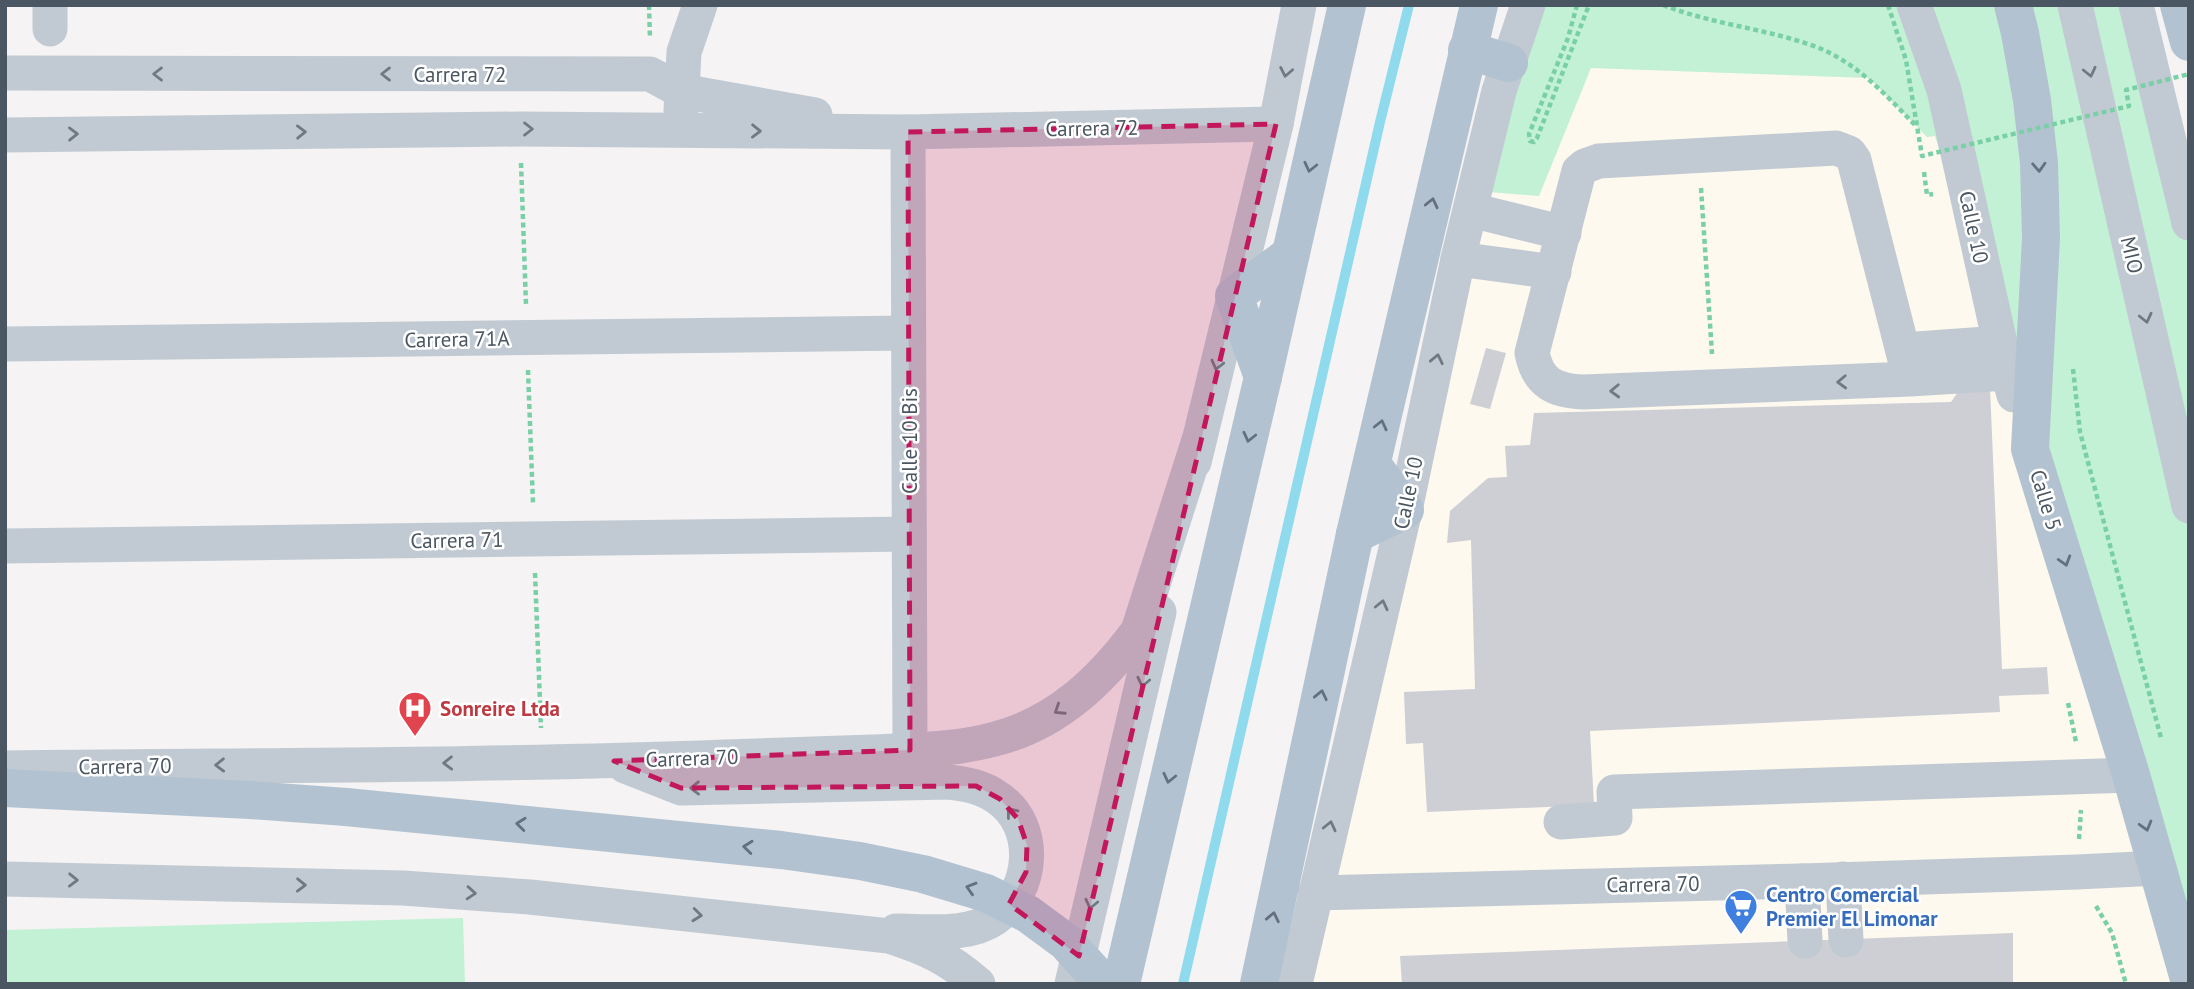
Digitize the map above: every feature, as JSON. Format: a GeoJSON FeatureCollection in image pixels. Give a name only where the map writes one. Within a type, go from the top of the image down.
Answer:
{"type":"FeatureCollection","features":[{"type":"Feature","properties":{"kind":"main road"},"geometry":{"type":"LineString","coordinates":[[1121,984],[1347,5]]}},
{"type":"Feature","properties":{"kind":"main road","name":"Calle 10"},"geometry":{"type":"LineString","coordinates":[[1259,984],[1355,534],[1479,5]]}},
{"type":"Feature","properties":{"kind":"main road","name":"Calle 5"},"geometry":{"type":"LineString","coordinates":[[2012,5],[2043,111],[2030,449],[2159,867],[2189,979]]}},
{"type":"Feature","properties":{"kind":"main road"},"geometry":{"type":"LineString","coordinates":[[2179,5],[2189,42]]}},
{"type":"Feature","properties":{"kind":"main road"},"geometry":{"type":"LineString","coordinates":[[1467,50],[1508,63]]}},
{"type":"Feature","properties":{"kind":"main road"},"geometry":{"type":"LineString","coordinates":[[1263,377],[1234,296],[1290,255]]}},
{"type":"Feature","properties":{"kind":"main road"},"geometry":{"type":"LineString","coordinates":[[1355,534],[1405,510],[1372,464]]}},
{"type":"Feature","properties":{"kind":"main road"},"geometry":{"type":"LineString","coordinates":[[5,788],[346,807],[781,850],[860,861],[923,874],[986,893],[1028,914],[1066,942],[1104,984]]}},
{"type":"Feature","properties":{"kind":"street"},"geometry":{"type":"LineString","coordinates":[[680,130],[684,52],[700,5]]}},
{"type":"Feature","properties":{"kind":"street"},"geometry":{"type":"LineString","coordinates":[[1072,984],[1276,124],[1299,5]]}},
{"type":"Feature","properties":{"kind":"street","name":"Calle 10"},"geometry":{"type":"LineString","coordinates":[[1295,984],[1405,510],[1458,259],[1499,91],[1528,5]]}},
{"type":"Feature","properties":{"kind":"street","name":"Calle 10"},"geometry":{"type":"LineString","coordinates":[[1914,5],[1944,90],[2004,358],[2030,449]]}},
{"type":"Feature","properties":{"kind":"street","name":"MIO"},"geometry":{"type":"LineString","coordinates":[[2076,5],[2189,506]]}},
{"type":"Feature","properties":{"kind":"street"},"geometry":{"type":"LineString","coordinates":[[2136,5],[2189,223]]}},
{"type":"Feature","properties":{"kind":"street","name":"Carrera 72"},"geometry":{"type":"LineString","coordinates":[[5,73],[650,74],[681,91],[908,132]]}},
{"type":"Feature","properties":{"kind":"street","name":"Carrera 72"},"geometry":{"type":"LineString","coordinates":[[5,135],[520,129],[908,132],[1276,124]]}},
{"type":"Feature","properties":{"kind":"street","name":"Calle 10 Bis"},"geometry":{"type":"LineString","coordinates":[[908,132],[910,750]]}},
{"type":"Feature","properties":{"kind":"street"},"geometry":{"type":"LineString","coordinates":[[1907,365],[1854,160],[1849,153],[1836,148],[1600,161],[1579,171],[1532,353],[1534,364],[1547,382],[1558,389],[1583,393],[1715,387],[1907,365],[2004,358]]}},
{"type":"Feature","properties":{"kind":"street"},"geometry":{"type":"LineString","coordinates":[[1471,210],[1564,233]]}},
{"type":"Feature","properties":{"kind":"street"},"geometry":{"type":"LineString","coordinates":[[1458,259],[1554,272]]}},
{"type":"Feature","properties":{"kind":"street","name":"Carrera 71A"},"geometry":{"type":"LineString","coordinates":[[5,344],[908,334]]}},
{"type":"Feature","properties":{"kind":"street","name":"Carrera 70"},"geometry":{"type":"LineString","coordinates":[[5,768],[614,761],[910,750],[970,745],[996,739],[1048,717],[1074,700],[1111,666],[1138,631],[1199,440]]}},
{"type":"Feature","properties":{"kind":"street","name":"Carrera 71"},"geometry":{"type":"LineString","coordinates":[[5,546],[909,534]]}},
{"type":"Feature","properties":{"kind":"street"},"geometry":{"type":"LineString","coordinates":[[614,761],[681,788],[948,782],[976,786],[1000,799],[1018,819],[1027,845],[1026,872],[1016,898],[995,918],[971,929],[854,932]]}},
{"type":"Feature","properties":{"kind":"street"},"geometry":{"type":"LineString","coordinates":[[1561,822],[1615,818],[1614,792],[2131,775]]}},
{"type":"Feature","properties":{"kind":"street","name":"Carrera 70"},"geometry":{"type":"LineString","coordinates":[[1315,893],[1802,881],[2159,867]]}},
{"type":"Feature","properties":{"kind":"street"},"geometry":{"type":"LineString","coordinates":[[5,879],[403,888],[530,897],[889,936],[923,947],[954,964],[978,984]]}},
{"type":"Feature","properties":{"kind":"street"},"geometry":{"type":"LineString","coordinates":[[1843,879],[1846,940]]}},
{"type":"Feature","properties":{"kind":"street"},"geometry":{"type":"LineString","coordinates":[[1802,881],[1805,941]]}},
{"type":"Feature","properties":{"kind":"path"},"geometry":{"type":"LineString","coordinates":[[1577,5],[1568,38],[1529,134],[1530,141],[1534,142],[1537,138],[1589,5]]}},
{"type":"Feature","properties":{"kind":"path"},"geometry":{"type":"LineString","coordinates":[[1663,5],[1689,15],[1820,49],[1869,78],[1927,137]]}},
{"type":"Feature","properties":{"kind":"path"},"geometry":{"type":"LineString","coordinates":[[1888,5],[1906,60],[1922,156],[2129,106],[2126,90],[2189,74]]}},
{"type":"Feature","properties":{"kind":"path"},"geometry":{"type":"LineString","coordinates":[[2043,111],[2056,135]]}},
{"type":"Feature","properties":{"kind":"path"},"geometry":{"type":"LineString","coordinates":[[520,129],[541,736]]}},
{"type":"Feature","properties":{"kind":"path"},"geometry":{"type":"LineString","coordinates":[[1698,156],[1715,387]]}},
{"type":"Feature","properties":{"kind":"path"},"geometry":{"type":"LineString","coordinates":[[2073,363],[2080,432],[2164,751]]}},
{"type":"Feature","properties":{"kind":"path"},"geometry":{"type":"LineString","coordinates":[[2077,872],[2112,933],[2126,984]]}},
{"type":"Feature","properties":{"kind":"highlighted area"},"geometry":{"type":"Polygon","coordinates":[[[1276,124],[1079,956],[1009,904],[1026,872],[1027,845],[1018,819],[1000,799],[976,786],[681,788],[614,761],[910,750],[908,132],[1276,124]]]}},
{"type":"Feature","properties":{"kind":"shaded area"},"geometry":{"type":"Polygon","coordinates":[[[1590,68],[1869,78],[1927,137],[1935,136],[2189,984],[1295,984],[1476,191],[1539,196],[1590,68]]]}},
{"type":"Feature","properties":{"kind":"green space"},"geometry":{"type":"Polygon","coordinates":[[[1528,5],[2136,5],[2189,223],[2189,979],[1935,136],[1927,137],[1869,78],[1591,68],[1539,196],[1476,191],[1528,5]]]}},
{"type":"Feature","properties":{"kind":"green space"},"geometry":{"type":"Polygon","coordinates":[[[463,918],[465,984],[5,984],[5,930],[463,918]]]}},
{"type":"Feature","properties":{"kind":"building"},"geometry":{"type":"Polygon","coordinates":[[[1486,348],[1506,353],[1490,409],[1470,404],[1486,348]]]}},
{"type":"Feature","properties":{"kind":"building"},"geometry":{"type":"Polygon","coordinates":[[[1990,388],[2002,669],[2047,667],[2049,694],[1999,696],[2000,712],[1590,731],[1594,805],[1427,812],[1423,743],[1406,744],[1404,692],[1475,689],[1471,540],[1447,543],[1450,511],[1488,478],[1507,477],[1505,446],[1530,445],[1534,413],[1951,402],[1960,389],[1990,388]]]}},
{"type":"Feature","properties":{"kind":"building"},"geometry":{"type":"Polygon","coordinates":[[[2013,933],[2013,984],[1402,984],[1400,956],[2013,933]]]}},
{"type":"Feature","properties":{"kind":"waterway"},"geometry":{"type":"LineString","coordinates":[[1183,984],[1409,5]]}},
{"type":"Feature","properties":{"kind":"place","name":"Sonreire Ltda"},"geometry":{"type":"Point","coordinates":[415,738]}},
{"type":"Feature","properties":{"kind":"place","name":"Centro Comercial Premier El Limonar"},"geometry":{"type":"Point","coordinates":[1741,936]}}]}
